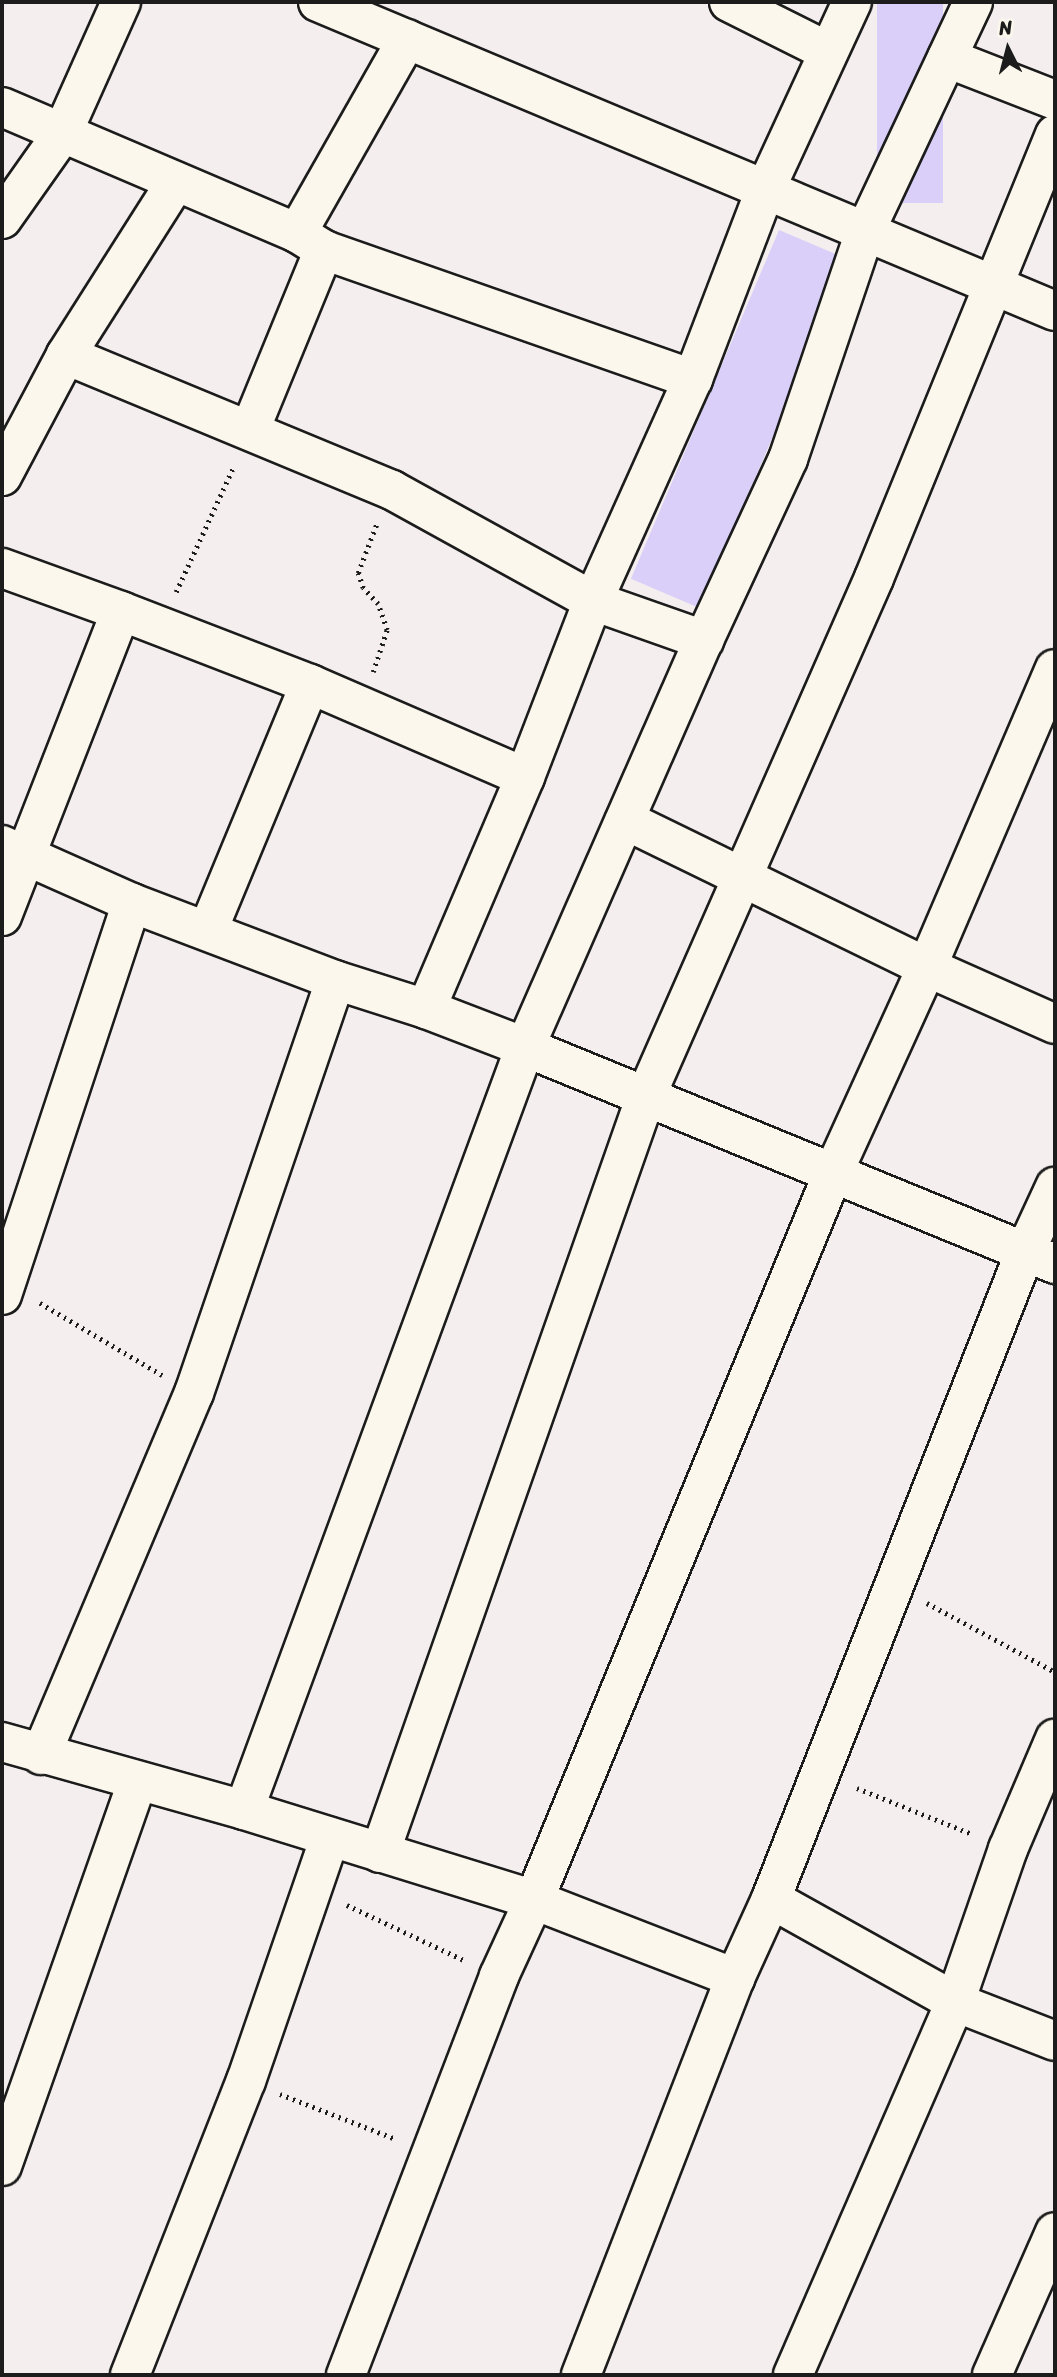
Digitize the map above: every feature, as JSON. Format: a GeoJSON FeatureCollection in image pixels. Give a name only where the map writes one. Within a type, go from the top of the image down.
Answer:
{"type":"FeatureCollection","features":[{"type":"Feature","properties":{"kind":"street"},"geometry":{"type":"LineString","coordinates":[[2,219],[62,134],[121,2]]}},
{"type":"Feature","properties":{"kind":"street"},"geometry":{"type":"LineString","coordinates":[[318,2],[766,188],[864,234],[994,284],[1055,311]]}},
{"type":"Feature","properties":{"kind":"street"},"geometry":{"type":"LineString","coordinates":[[729,2],[827,51]]}},
{"type":"Feature","properties":{"kind":"street"},"geometry":{"type":"LineString","coordinates":[[426,1009],[525,777],[593,601],[693,379],[766,188],[827,51],[852,2]]}},
{"type":"Feature","properties":{"kind":"street"},"geometry":{"type":"LineString","coordinates":[[244,1810],[525,1047],[704,640],[788,459],[864,234],[973,2]]}},
{"type":"Feature","properties":{"kind":"street"},"geometry":{"type":"LineString","coordinates":[[250,430],[310,241],[407,39]]}},
{"type":"Feature","properties":{"kind":"street"},"geometry":{"type":"LineString","coordinates":[[947,58],[1055,100]]}},
{"type":"Feature","properties":{"kind":"street"},"geometry":{"type":"LineString","coordinates":[[2,107],[310,241],[693,379]]}},
{"type":"Feature","properties":{"kind":"street"},"geometry":{"type":"LineString","coordinates":[[380,1853],[646,1096],[740,875],[874,578],[1055,135]]}},
{"type":"Feature","properties":{"kind":"street"},"geometry":{"type":"LineString","coordinates":[[2,476],[66,355],[176,182]]}},
{"type":"Feature","properties":{"kind":"street"},"geometry":{"type":"LineString","coordinates":[[66,355],[392,490],[593,601],[704,640]]}},
{"type":"Feature","properties":{"kind":"street"},"geometry":{"type":"LineString","coordinates":[[2,568],[310,684],[525,777]]}},
{"type":"Feature","properties":{"kind":"street"},"geometry":{"type":"LineString","coordinates":[[2,916],[13,850],[121,611]]}},
{"type":"Feature","properties":{"kind":"street"},"geometry":{"type":"LineString","coordinates":[[346,2375],[433,2154],[499,1976],[534,1900],[833,1173],[927,967],[1055,669]]}},
{"type":"Feature","properties":{"kind":"street"},"geometry":{"type":"LineString","coordinates":[[208,930],[310,684]]}},
{"type":"Feature","properties":{"kind":"street"},"geometry":{"type":"LineString","coordinates":[[625,820],[927,967],[1055,1024]]}},
{"type":"Feature","properties":{"kind":"street"},"geometry":{"type":"LineString","coordinates":[[13,850],[132,903],[335,980],[426,1009],[525,1047],[1040,1258]]}},
{"type":"Feature","properties":{"kind":"street"},"geometry":{"type":"LineString","coordinates":[[4,1289],[132,903]]}},
{"type":"Feature","properties":{"kind":"street"},"geometry":{"type":"LineString","coordinates":[[41,1755],[194,1393],[335,980]]}},
{"type":"Feature","properties":{"kind":"street"},"geometry":{"type":"LineString","coordinates":[[581,2375],[735,1978],[771,1899],[818,1773],[895,1586],[1040,1258],[1055,1188]]}},
{"type":"Feature","properties":{"kind":"street"},"geometry":{"type":"LineString","coordinates":[[793,2375],[955,2002],[1009,1849],[1055,1739]]}},
{"type":"Feature","properties":{"kind":"street"},"geometry":{"type":"LineString","coordinates":[[2,1742],[244,1810],[534,1900],[735,1978]]}},
{"type":"Feature","properties":{"kind":"street"},"geometry":{"type":"LineString","coordinates":[[2,2166],[137,1782]]}},
{"type":"Feature","properties":{"kind":"street"},"geometry":{"type":"LineString","coordinates":[[130,2375],[246,2081],[330,1837]]}},
{"type":"Feature","properties":{"kind":"street"},"geometry":{"type":"LineString","coordinates":[[771,1899],[955,2002],[1055,2041]]}},
{"type":"Feature","properties":{"kind":"street"},"geometry":{"type":"LineString","coordinates":[[992,2375],[1055,2232]]}},
{"type":"Feature","properties":{"kind":"path"},"geometry":{"type":"LineString","coordinates":[[161,626],[250,430]]}},
{"type":"Feature","properties":{"kind":"path"},"geometry":{"type":"LineString","coordinates":[[362,706],[387,630],[378,604],[363,588],[358,573],[364,552],[392,490]]}},
{"type":"Feature","properties":{"kind":"path"},"geometry":{"type":"LineString","coordinates":[[4,1289],[194,1393]]}},
{"type":"Feature","properties":{"kind":"path"},"geometry":{"type":"LineString","coordinates":[[895,1586],[1055,1672]]}},
{"type":"Feature","properties":{"kind":"path"},"geometry":{"type":"LineString","coordinates":[[818,1773],[1009,1849]]}},
{"type":"Feature","properties":{"kind":"path"},"geometry":{"type":"LineString","coordinates":[[313,1889],[499,1976]]}},
{"type":"Feature","properties":{"kind":"path"},"geometry":{"type":"LineString","coordinates":[[246,2081],[433,2154]]}},
{"type":"Feature","properties":{"kind":"building"},"geometry":{"type":"Polygon","coordinates":[[[877,2],[943,2],[943,203],[877,203],[877,2]]]}},
{"type":"Feature","properties":{"kind":"building"},"geometry":{"type":"Polygon","coordinates":[[[779,230],[848,259],[700,608],[631,579],[779,230]]]}}]}
